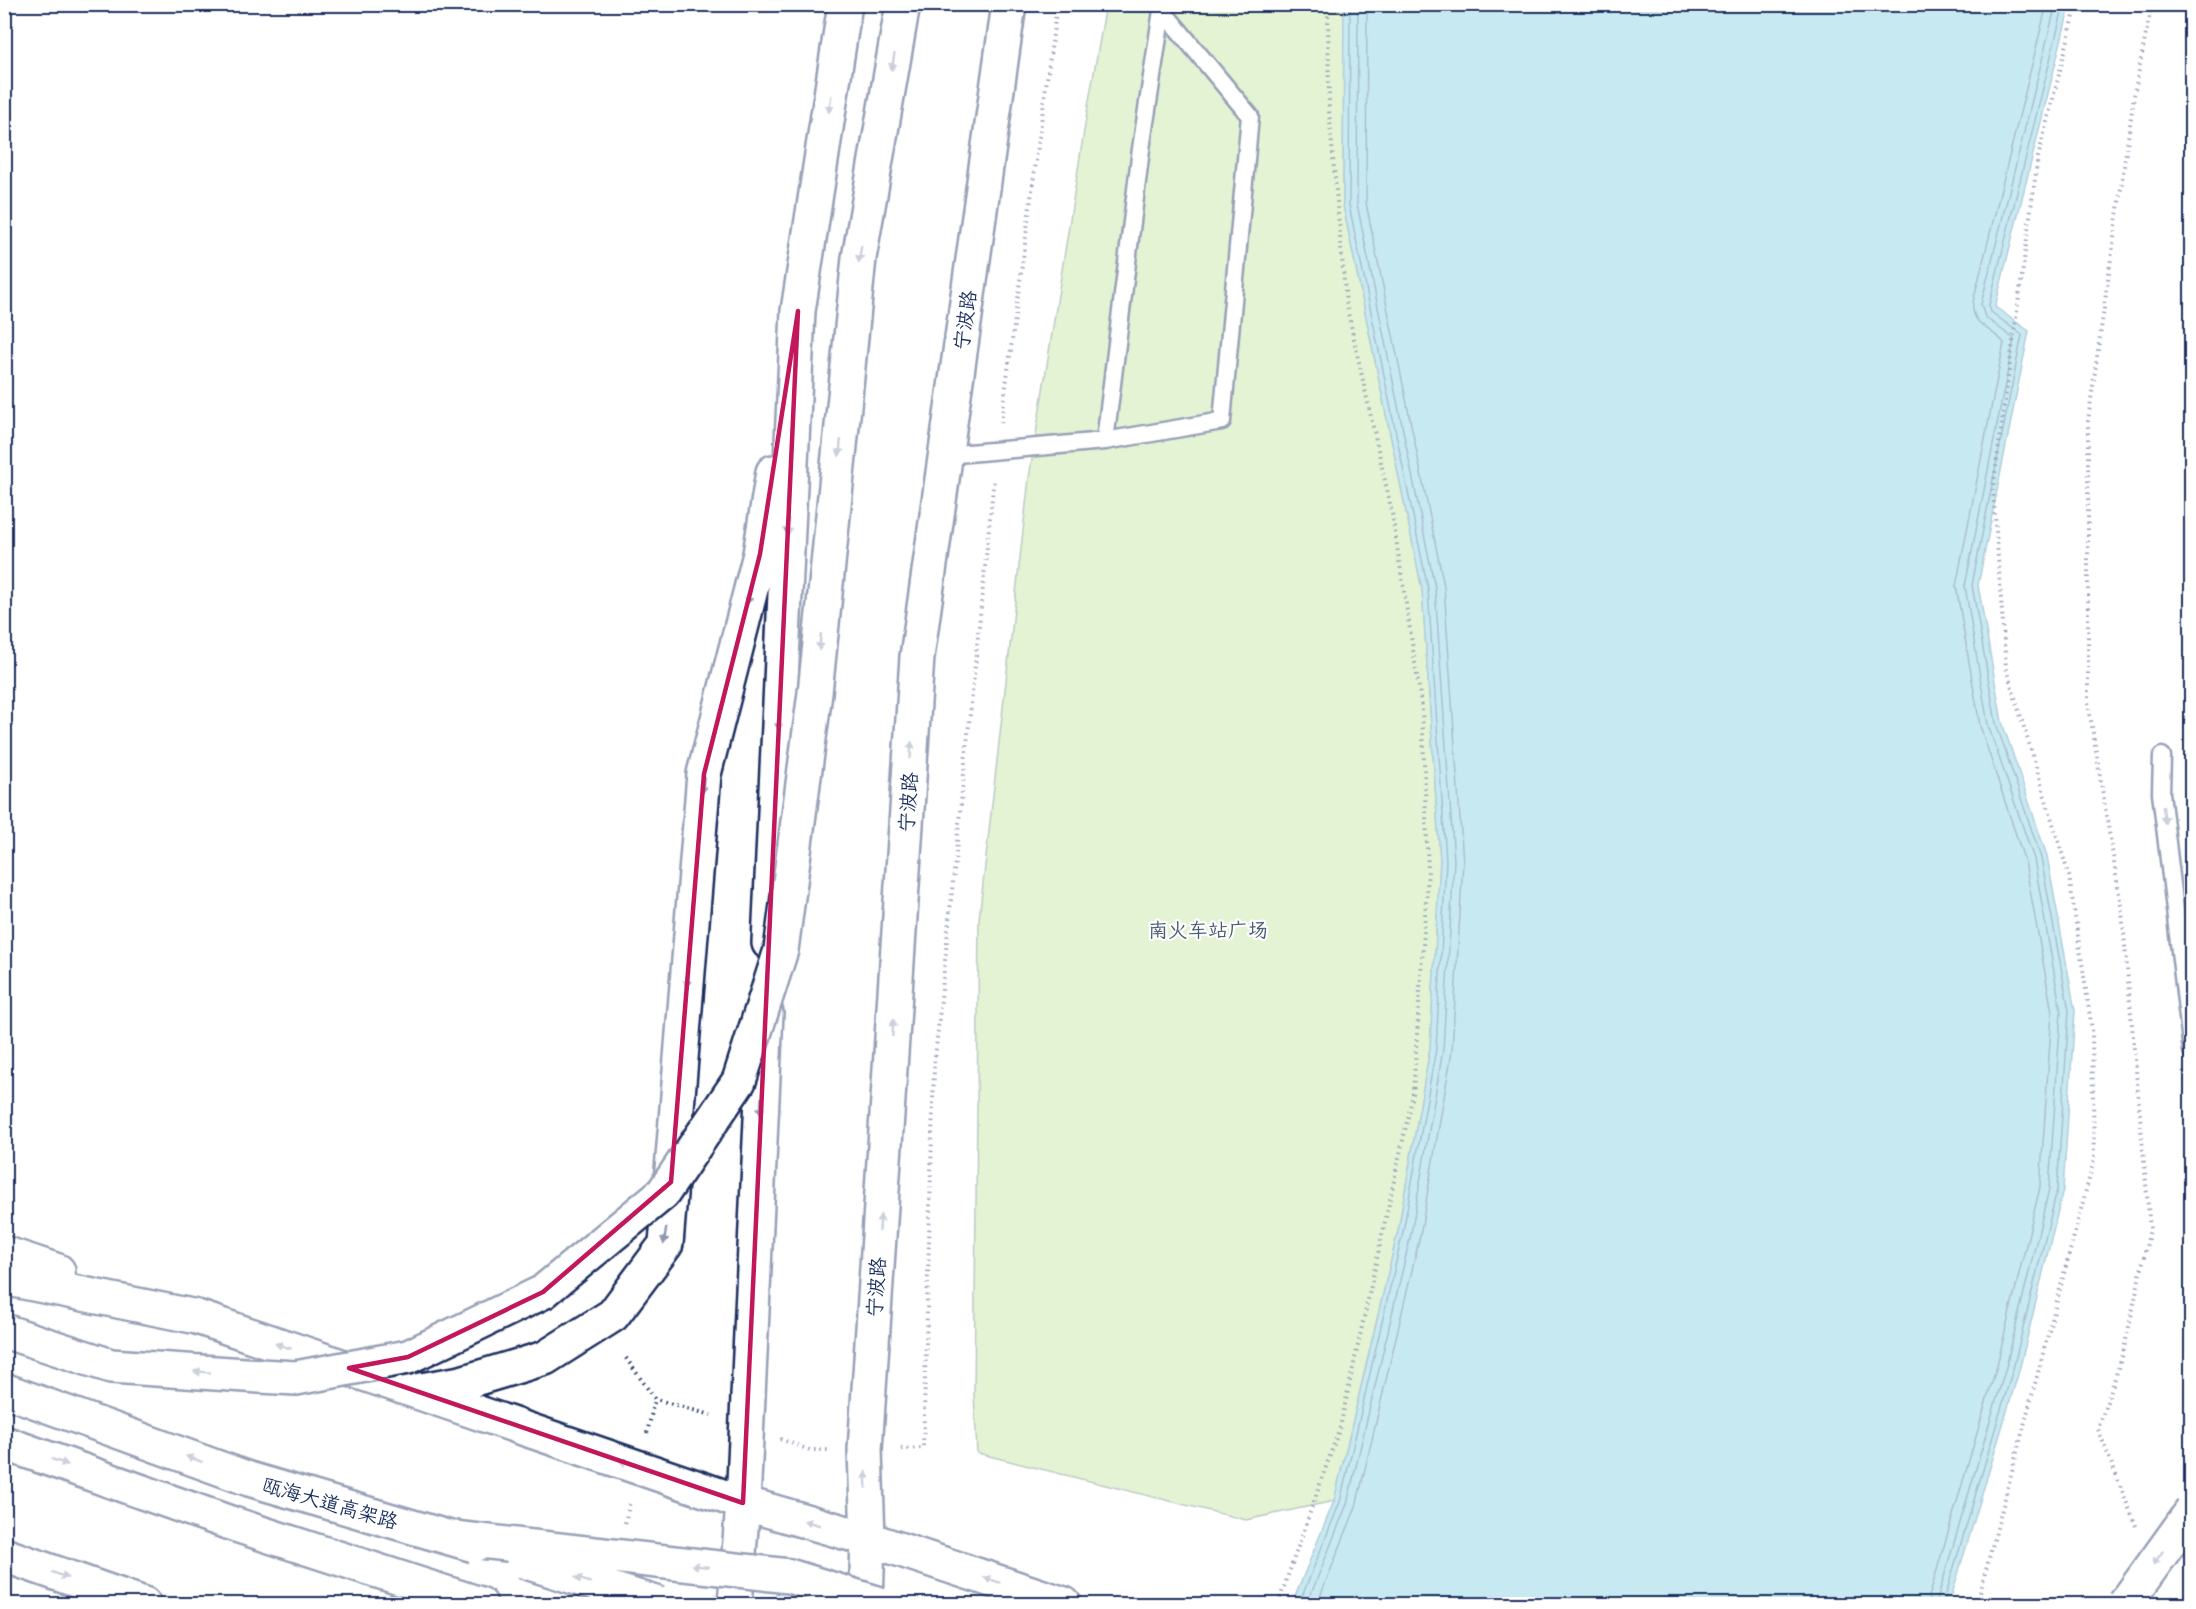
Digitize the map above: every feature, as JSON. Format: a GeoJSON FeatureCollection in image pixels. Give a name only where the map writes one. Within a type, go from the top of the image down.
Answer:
{"type":"FeatureCollection","features":[{"type":"Feature","properties":{"kind":"main road"},"geometry":{"type":"LineString","coordinates":[[416,1390],[461,1383],[545,1359],[613,1315],[666,1244],[704,774],[760,554],[845,4]]}},
{"type":"Feature","properties":{"kind":"main road"},"geometry":{"type":"LineString","coordinates":[[4,1331],[111,1366],[123,1367],[296,1378],[408,1357],[543,1292],[663,1193],[739,1081],[782,950],[815,693],[859,258],[903,4]]}},
{"type":"Feature","properties":{"kind":"main road","name":"宁波路"},"geometry":{"type":"LineString","coordinates":[[866,1605],[868,1539],[865,1450],[916,669],[1009,4]]}},
{"type":"Feature","properties":{"kind":"main road"},"geometry":{"type":"LineString","coordinates":[[735,1605],[743,1503],[798,311]]}},
{"type":"Feature","properties":{"kind":"main road"},"geometry":{"type":"LineString","coordinates":[[4,1253],[416,1390],[743,1503],[868,1539],[1056,1602]]}},
{"type":"Feature","properties":{"kind":"main road"},"geometry":{"type":"LineString","coordinates":[[4,1278],[197,1317]]}},
{"type":"Feature","properties":{"kind":"main road","name":"瓯海大道高架路"},"geometry":{"type":"LineString","coordinates":[[4,1390],[249,1479],[453,1538],[659,1605]]}},
{"type":"Feature","properties":{"kind":"main road"},"geometry":{"type":"LineString","coordinates":[[4,1443],[233,1524],[480,1605]]}},
{"type":"Feature","properties":{"kind":"main road"},"geometry":{"type":"LineString","coordinates":[[2125,1605],[2192,1511]]}},
{"type":"Feature","properties":{"kind":"main road"},"geometry":{"type":"LineString","coordinates":[[233,1524],[407,1605]]}},
{"type":"Feature","properties":{"kind":"main road"},"geometry":{"type":"LineString","coordinates":[[453,1538],[789,1576],[880,1605]]}},
{"type":"Feature","properties":{"kind":"main road"},"geometry":{"type":"LineString","coordinates":[[4,1555],[144,1605]]}},
{"type":"Feature","properties":{"kind":"lane"},"geometry":{"type":"LineString","coordinates":[[946,455],[1105,441],[1222,421],[1250,116],[1162,7]]}},
{"type":"Feature","properties":{"kind":"lane"},"geometry":{"type":"LineString","coordinates":[[1105,441],[1141,149],[1162,7]]}},
{"type":"Feature","properties":{"kind":"lane"},"geometry":{"type":"LineString","coordinates":[[2162,756],[2161,793],[2192,1051]]}},
{"type":"Feature","properties":{"kind":"path"},"geometry":{"type":"LineString","coordinates":[[922,1448],[934,1068],[997,450],[1057,4]]}},
{"type":"Feature","properties":{"kind":"path"},"geometry":{"type":"LineString","coordinates":[[1278,1605],[1340,1427],[1413,1094],[1428,871],[1420,697],[1392,513],[1346,303],[1329,111],[1328,4]]}},
{"type":"Feature","properties":{"kind":"path"},"geometry":{"type":"LineString","coordinates":[[1977,1605],[2094,1160],[2092,1030],[2069,876],[2006,668],[1993,489],[2038,157],[2077,4]]}},
{"type":"Feature","properties":{"kind":"path"},"geometry":{"type":"LineString","coordinates":[[2139,1535],[2098,1429],[2123,1354],[2150,1229],[2122,912],[2088,702],[2088,421],[2135,89],[2152,4]]}},
{"type":"Feature","properties":{"kind":"highlighted area"},"geometry":{"type":"Polygon","coordinates":[[[798,311],[743,1503],[349,1368],[408,1357],[543,1292],[671,1182],[704,774],[760,554],[798,311]]]}},
{"type":"Feature","properties":{"kind":"green space","name":"南火车站广场"},"geometry":{"type":"Polygon","coordinates":[[[1106,5],[1344,5],[1343,205],[1422,589],[1440,860],[1430,1049],[1398,1231],[1334,1501],[1246,1520],[977,1453],[974,1394],[979,919],[1029,478],[1106,5]]]}},
{"type":"Feature","properties":{"kind":"water"},"geometry":{"type":"Polygon","coordinates":[[[1344,5],[2070,5],[1995,307],[2029,331],[1978,585],[2002,722],[2047,856],[2075,1011],[2063,1190],[2019,1371],[1949,1604],[1292,1604],[1334,1501],[1398,1231],[1430,1049],[1440,860],[1422,589],[1343,205],[1344,5]]]}}]}
